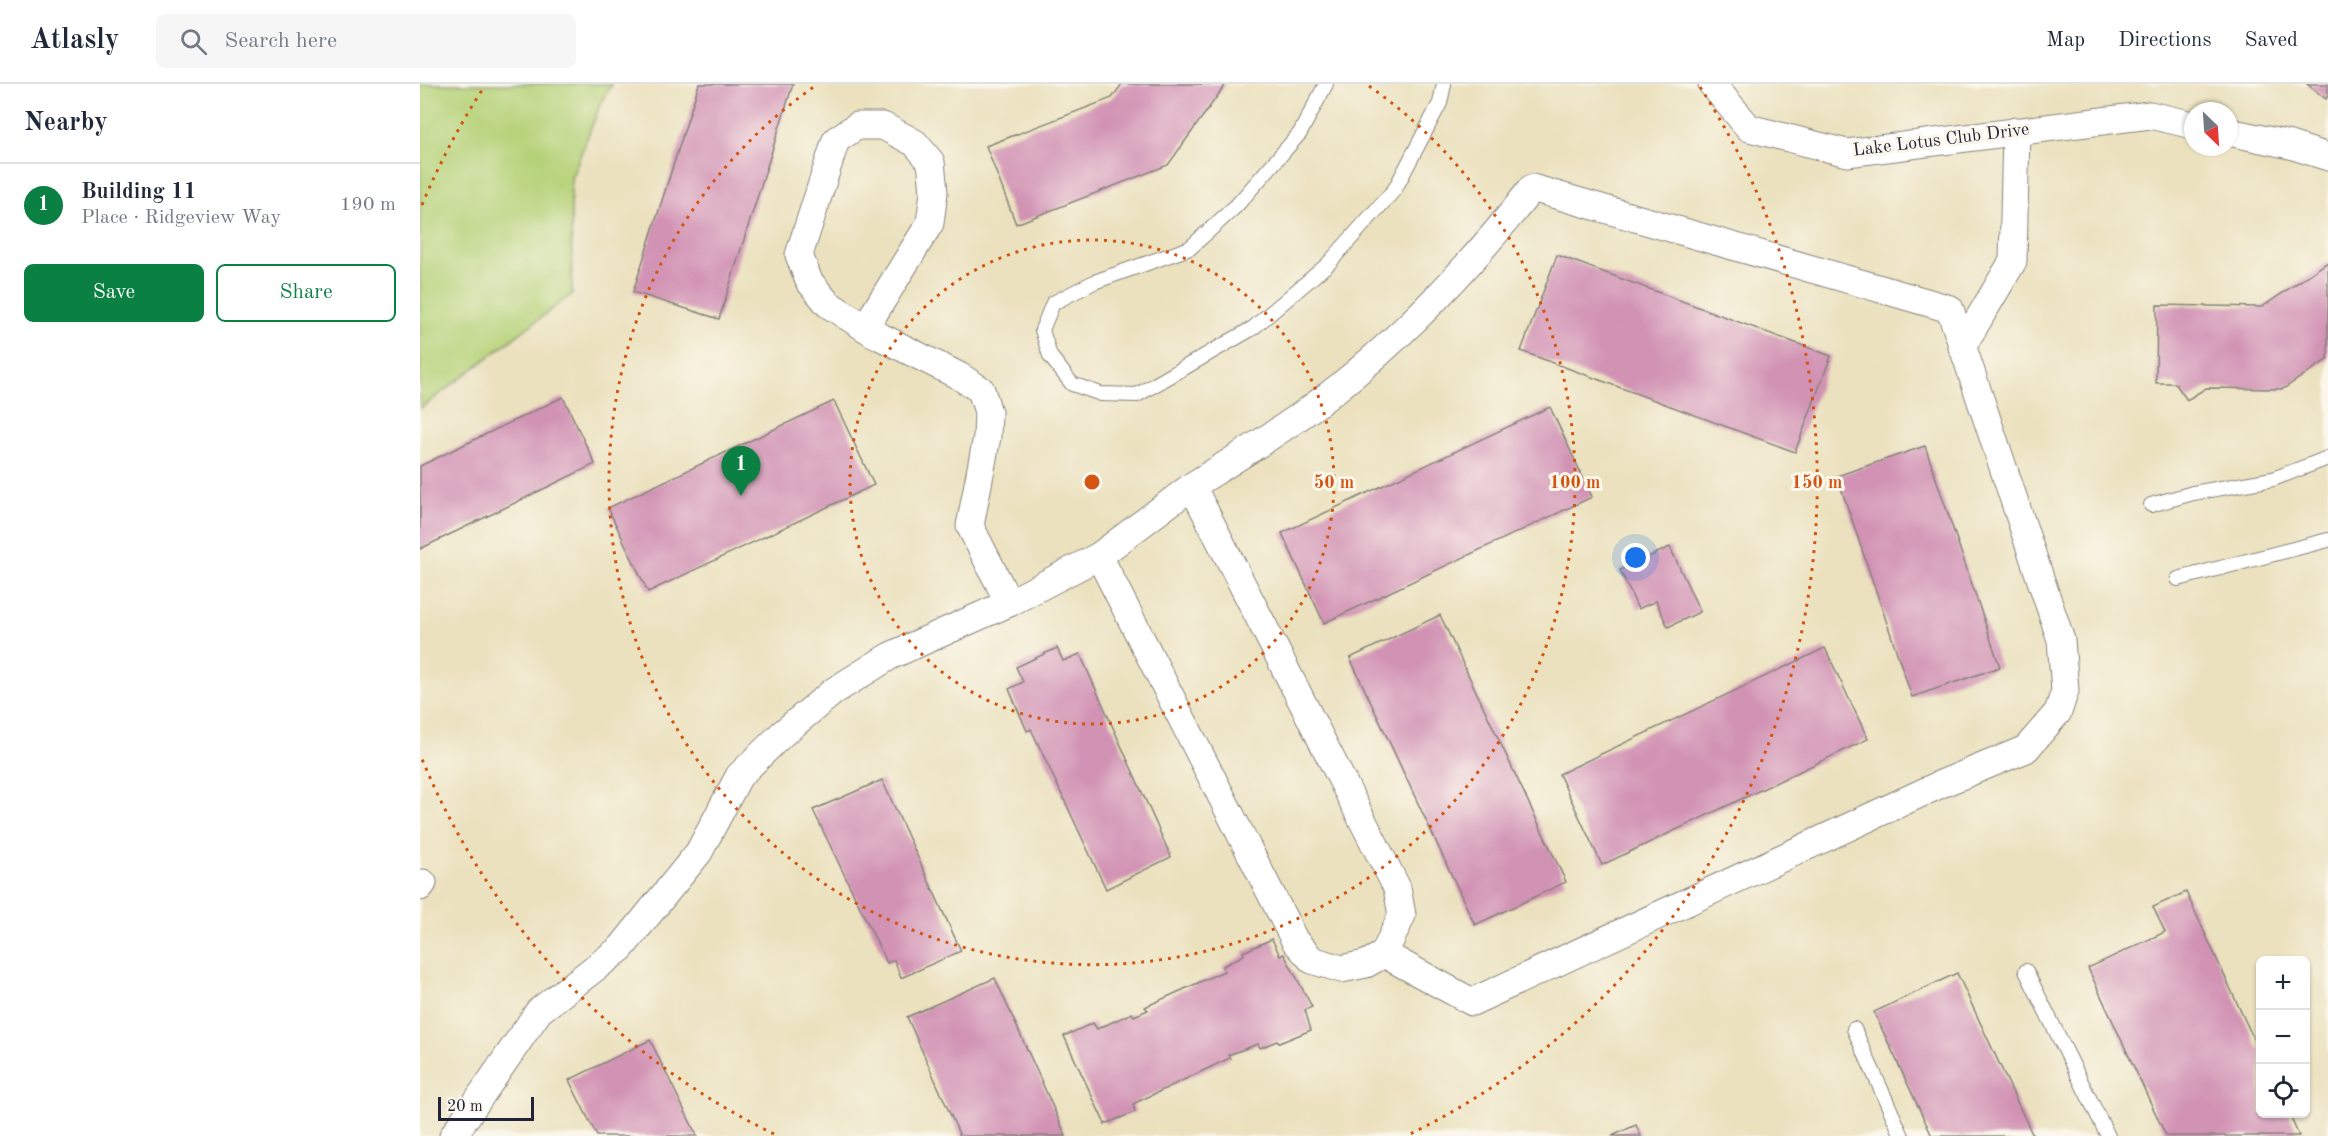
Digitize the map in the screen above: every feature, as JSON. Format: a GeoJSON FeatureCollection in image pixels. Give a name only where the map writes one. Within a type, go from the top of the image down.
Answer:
{"type":"FeatureCollection","features":[{"type":"Feature","properties":{"kind":"street","name":"Lake Lotus Club Drive"},"geometry":{"type":"LineString","coordinates":[[1712,84],[1749,128],[1847,153],[2150,115],[2184,122]]}},
{"type":"Feature","properties":{"kind":"street"},"geometry":{"type":"LineString","coordinates":[[865,328],[930,223],[934,192],[931,162],[915,142],[883,126],[857,126],[836,140],[799,255],[809,281],[828,304],[865,328],[959,375],[981,390],[988,412],[987,437],[970,526],[1009,603]]}},
{"type":"Feature","properties":{"kind":"street"},"geometry":{"type":"LineString","coordinates":[[1962,347],[2013,261],[2016,131]]}},
{"type":"Feature","properties":{"kind":"street"},"geometry":{"type":"LineString","coordinates":[[2238,134],[2290,145],[2328,158]]}},
{"type":"Feature","properties":{"kind":"street"},"geometry":{"type":"LineString","coordinates":[[453,1136],[539,1011],[621,948],[699,852],[739,776],[782,734],[834,691],[890,656],[1009,603],[1099,556],[1192,486],[1337,388],[1388,346],[1450,286],[1532,188],[1950,309],[2061,640],[2065,691],[2058,712],[2026,749],[1930,789],[1472,1002],[1384,954]]}},
{"type":"Feature","properties":{"kind":"street"},"geometry":{"type":"LineString","coordinates":[[1099,556],[1294,941],[1312,960],[1341,969],[1366,964],[1384,954],[1402,915],[1397,888],[1192,486]]}},
{"type":"Feature","properties":{"kind":"lane"},"geometry":{"type":"LineString","coordinates":[[1326,84],[1300,133],[1237,205],[1190,249],[1094,282],[1053,303],[1042,330],[1050,356],[1072,384],[1101,394],[1137,394],[1253,328],[1328,264],[1395,189],[1440,103],[1444,84]]}},
{"type":"Feature","properties":{"kind":"lane"},"geometry":{"type":"LineString","coordinates":[[2151,505],[2193,493],[2273,479],[2328,458]]}},
{"type":"Feature","properties":{"kind":"lane"},"geometry":{"type":"LineString","coordinates":[[2178,579],[2328,540]]}},
{"type":"Feature","properties":{"kind":"lane"},"geometry":{"type":"LineString","coordinates":[[2026,972],[2108,1136]]}},
{"type":"Feature","properties":{"kind":"lane"},"geometry":{"type":"LineString","coordinates":[[1854,1029],[1902,1136]]}},
{"type":"Feature","properties":{"kind":"green space"},"geometry":{"type":"Polygon","coordinates":[[[420,84],[612,84],[602,100],[571,179],[572,294],[420,409],[420,84]]]}},
{"type":"Feature","properties":{"kind":"building"},"geometry":{"type":"Polygon","coordinates":[[[699,84],[793,84],[719,319],[633,292],[699,84]]]}},
{"type":"Feature","properties":{"kind":"building"},"geometry":{"type":"Polygon","coordinates":[[[1122,84],[1226,84],[1168,165],[1016,224],[986,146],[1112,98],[1122,84]]]}},
{"type":"Feature","properties":{"kind":"building"},"geometry":{"type":"Polygon","coordinates":[[[2307,84],[2328,84],[2326,99],[2307,84]]]}},
{"type":"Feature","properties":{"kind":"building"},"geometry":{"type":"Polygon","coordinates":[[[1557,255],[1831,356],[1795,452],[1521,351],[1557,255]]]}},
{"type":"Feature","properties":{"kind":"building"},"geometry":{"type":"Polygon","coordinates":[[[2328,262],[2328,359],[2283,389],[2206,388],[2187,400],[2175,383],[2156,383],[2157,305],[2262,307],[2328,262]]]}},
{"type":"Feature","properties":{"kind":"building"},"geometry":{"type":"Polygon","coordinates":[[[563,397],[595,464],[420,549],[420,466],[563,397]]]}},
{"type":"Feature","properties":{"kind":"building"},"geometry":{"type":"Polygon","coordinates":[[[834,401],[874,485],[648,592],[608,508],[834,401]]]}},
{"type":"Feature","properties":{"kind":"building"},"geometry":{"type":"Polygon","coordinates":[[[1550,407],[1592,497],[1324,623],[1282,533],[1550,407]]]}},
{"type":"Feature","properties":{"kind":"building"},"geometry":{"type":"Polygon","coordinates":[[[1925,446],[2000,667],[1912,697],[1837,476],[1925,446]]]}},
{"type":"Feature","properties":{"kind":"building"},"geometry":{"type":"Polygon","coordinates":[[[1670,547],[1700,612],[1668,627],[1656,601],[1638,609],[1620,570],[1670,547]]]}},
{"type":"Feature","properties":{"kind":"building"},"geometry":{"type":"Polygon","coordinates":[[[1440,615],[1566,882],[1475,925],[1350,658],[1440,615]]]}},
{"type":"Feature","properties":{"kind":"building"},"geometry":{"type":"Polygon","coordinates":[[[1057,648],[1063,661],[1080,654],[1171,857],[1106,889],[1031,729],[1027,731],[1009,689],[1023,682],[1016,667],[1057,648]]]}},
{"type":"Feature","properties":{"kind":"building"},"geometry":{"type":"Polygon","coordinates":[[[1825,648],[1868,739],[1602,865],[1559,774],[1825,648]]]}},
{"type":"Feature","properties":{"kind":"building"},"geometry":{"type":"Polygon","coordinates":[[[882,780],[961,951],[901,978],[894,960],[887,963],[813,810],[882,780]]]}},
{"type":"Feature","properties":{"kind":"building"},"geometry":{"type":"Polygon","coordinates":[[[2186,892],[2256,1044],[2256,1118],[2291,1118],[2299,1136],[2166,1136],[2088,968],[2165,932],[2153,907],[2186,892]]]}},
{"type":"Feature","properties":{"kind":"building"},"geometry":{"type":"Polygon","coordinates":[[[1272,939],[1280,956],[1284,954],[1312,1007],[1305,1010],[1311,1030],[1279,1043],[1277,1041],[1260,1048],[1258,1044],[1228,1055],[1230,1058],[1133,1104],[1135,1112],[1105,1124],[1064,1036],[1093,1023],[1097,1029],[1132,1013],[1134,1016],[1148,1010],[1145,1007],[1224,971],[1223,966],[1244,955],[1243,952],[1272,939]]]}},
{"type":"Feature","properties":{"kind":"building"},"geometry":{"type":"Polygon","coordinates":[[[1957,973],[2033,1136],[1932,1136],[1874,1012],[1957,973]]]}},
{"type":"Feature","properties":{"kind":"building"},"geometry":{"type":"Polygon","coordinates":[[[995,978],[1066,1136],[960,1136],[907,1017],[995,978]]]}},
{"type":"Feature","properties":{"kind":"building"},"geometry":{"type":"Polygon","coordinates":[[[650,1040],[697,1136],[597,1136],[569,1080],[650,1040]]]}},
{"type":"Feature","properties":{"kind":"building"},"geometry":{"type":"Polygon","coordinates":[[[1636,1125],[1641,1136],[1612,1136],[1636,1125]]]}},
{"type":"Feature","properties":{"kind":"place","name":"Building 11"},"geometry":{"type":"Point","coordinates":[741,496]}}]}
